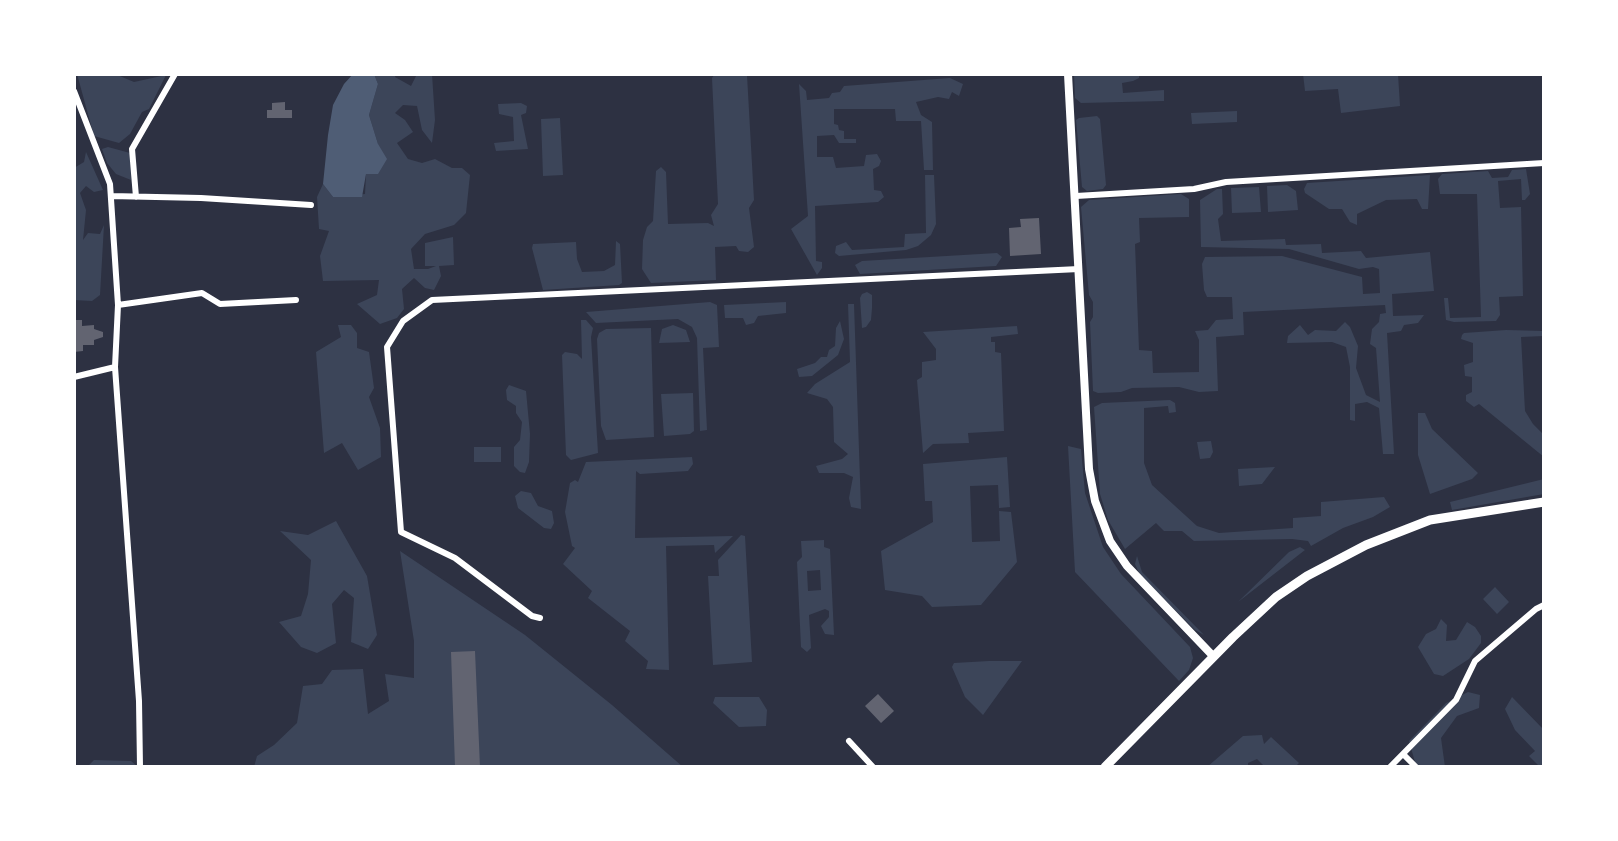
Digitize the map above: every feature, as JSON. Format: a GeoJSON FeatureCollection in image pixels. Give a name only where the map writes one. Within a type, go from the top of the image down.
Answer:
{"type":"FeatureCollection","features":[{"type":"Feature","properties":{"kind":"main road"},"geometry":{"type":"LineString","coordinates":[[1105,767],[1213,656],[1276,597],[1307,576],[1366,545],[1430,520],[1544,502]]}},
{"type":"Feature","properties":{"kind":"street"},"geometry":{"type":"LineString","coordinates":[[136,197],[132,149],[175,74]]}},
{"type":"Feature","properties":{"kind":"street"},"geometry":{"type":"LineString","coordinates":[[1068,74],[1089,469],[1095,501],[1110,541],[1127,566],[1213,656]]}},
{"type":"Feature","properties":{"kind":"street"},"geometry":{"type":"LineString","coordinates":[[74,91],[110,184],[118,305],[115,367],[137,671],[140,767]]}},
{"type":"Feature","properties":{"kind":"street"},"geometry":{"type":"LineString","coordinates":[[1076,196],[1194,189],[1226,182],[1544,163]]}},
{"type":"Feature","properties":{"kind":"street"},"geometry":{"type":"LineString","coordinates":[[111,196],[311,205]]}},
{"type":"Feature","properties":{"kind":"street"},"geometry":{"type":"LineString","coordinates":[[540,618],[532,616],[455,558],[401,532],[387,347],[403,321],[432,300],[1079,269]]}},
{"type":"Feature","properties":{"kind":"street"},"geometry":{"type":"LineString","coordinates":[[118,305],[202,293],[220,304],[296,300]]}},
{"type":"Feature","properties":{"kind":"street"},"geometry":{"type":"LineString","coordinates":[[74,377],[115,367]]}},
{"type":"Feature","properties":{"kind":"street"},"geometry":{"type":"LineString","coordinates":[[1390,767],[1456,700],[1475,661],[1544,605]]}},
{"type":"Feature","properties":{"kind":"street"},"geometry":{"type":"LineString","coordinates":[[849,741],[873,767]]}},
{"type":"Feature","properties":{"kind":"street"},"geometry":{"type":"LineString","coordinates":[[1403,754],[1416,767]]}},
{"type":"Feature","properties":{"kind":"shaded area"},"geometry":{"type":"Polygon","coordinates":[[[77,74],[115,74],[134,82],[166,75],[149,109],[142,112],[130,134],[119,143],[94,136],[77,74]]]}},
{"type":"Feature","properties":{"kind":"shaded area"},"geometry":{"type":"Polygon","coordinates":[[[353,74],[374,74],[378,84],[369,115],[378,144],[387,159],[378,174],[366,174],[362,197],[333,197],[323,184],[328,135],[333,105],[353,74]]]}},
{"type":"Feature","properties":{"kind":"shaded area"},"geometry":{"type":"Polygon","coordinates":[[[374,74],[396,74],[395,77],[411,86],[417,74],[432,74],[435,120],[432,143],[422,130],[417,106],[403,105],[395,113],[405,120],[413,132],[397,143],[408,159],[422,163],[435,159],[452,168],[462,168],[470,175],[466,213],[454,225],[425,234],[411,249],[414,269],[428,269],[436,266],[425,266],[425,243],[453,237],[454,265],[439,266],[441,276],[434,290],[425,288],[414,278],[402,289],[404,309],[397,318],[380,324],[357,304],[377,295],[379,280],[323,281],[320,256],[329,231],[319,229],[317,197],[323,184],[333,197],[365,194],[366,174],[378,144],[369,115],[378,84],[374,74]]]}},
{"type":"Feature","properties":{"kind":"shaded area"},"geometry":{"type":"Polygon","coordinates":[[[715,74],[747,75],[754,200],[749,208],[754,247],[748,252],[739,251],[736,246],[715,247],[716,280],[651,283],[642,269],[643,240],[647,227],[653,221],[656,171],[661,167],[666,172],[668,224],[708,223],[714,226],[711,215],[718,204],[712,78],[715,74]]]}},
{"type":"Feature","properties":{"kind":"shaded area"},"geometry":{"type":"Polygon","coordinates":[[[1074,74],[1139,74],[1139,78],[1122,83],[1123,93],[1164,90],[1164,101],[1081,103],[1075,98],[1074,74]]]}},
{"type":"Feature","properties":{"kind":"shaded area"},"geometry":{"type":"Polygon","coordinates":[[[1303,74],[1398,74],[1400,106],[1341,113],[1338,89],[1305,91],[1303,74]]]}},
{"type":"Feature","properties":{"kind":"shaded area"},"geometry":{"type":"Polygon","coordinates":[[[950,78],[963,84],[959,96],[952,92],[949,99],[938,97],[916,102],[921,115],[932,122],[933,170],[924,170],[921,121],[896,121],[895,109],[834,109],[834,124],[844,131],[844,139],[856,139],[856,143],[839,143],[834,135],[817,136],[817,157],[833,157],[836,168],[864,166],[866,155],[877,154],[881,161],[873,169],[874,190],[881,191],[884,197],[878,202],[815,206],[816,261],[822,262],[817,275],[791,229],[808,216],[799,84],[806,91],[807,100],[829,98],[844,86],[950,78]]]}},
{"type":"Feature","properties":{"kind":"shaded area"},"geometry":{"type":"Polygon","coordinates":[[[521,103],[527,106],[526,113],[521,115],[528,149],[496,151],[494,143],[514,141],[513,117],[499,114],[498,104],[521,103]]]}},
{"type":"Feature","properties":{"kind":"shaded area"},"geometry":{"type":"Polygon","coordinates":[[[1237,111],[1237,122],[1192,124],[1191,113],[1237,111]]]}},
{"type":"Feature","properties":{"kind":"shaded area"},"geometry":{"type":"Polygon","coordinates":[[[1097,116],[1100,119],[1106,185],[1103,189],[1087,191],[1082,187],[1076,120],[1097,116]]]}},
{"type":"Feature","properties":{"kind":"shaded area"},"geometry":{"type":"Polygon","coordinates":[[[560,118],[563,175],[543,176],[541,119],[560,118]]]}},
{"type":"Feature","properties":{"kind":"shaded area"},"geometry":{"type":"Polygon","coordinates":[[[108,147],[130,153],[131,180],[116,174],[107,163],[102,149],[108,147]]]}},
{"type":"Feature","properties":{"kind":"shaded area"},"geometry":{"type":"Polygon","coordinates":[[[86,152],[103,190],[94,192],[86,186],[80,193],[86,210],[83,240],[88,233],[100,234],[104,225],[100,295],[92,301],[74,300],[74,168],[84,162],[86,152]]]}},
{"type":"Feature","properties":{"kind":"shaded area"},"geometry":{"type":"Polygon","coordinates":[[[1526,169],[1530,194],[1525,200],[1522,200],[1521,179],[1498,181],[1500,208],[1521,207],[1523,296],[1499,297],[1500,315],[1496,321],[1446,320],[1444,298],[1448,298],[1450,318],[1481,317],[1477,194],[1440,194],[1438,179],[1442,174],[1488,171],[1492,178],[1508,177],[1512,170],[1526,169]]]}},
{"type":"Feature","properties":{"kind":"shaded area"},"geometry":{"type":"Polygon","coordinates":[[[925,175],[934,175],[936,224],[931,235],[918,246],[906,250],[839,256],[835,253],[836,246],[846,242],[852,250],[904,247],[905,234],[926,233],[925,175]]]}},
{"type":"Feature","properties":{"kind":"shaded area"},"geometry":{"type":"Polygon","coordinates":[[[1430,175],[1428,209],[1422,209],[1417,199],[1386,200],[1357,214],[1357,225],[1350,222],[1342,209],[1329,209],[1305,193],[1304,189],[1307,183],[1430,175]]]}},
{"type":"Feature","properties":{"kind":"shaded area"},"geometry":{"type":"Polygon","coordinates":[[[1287,185],[1296,191],[1298,210],[1268,212],[1267,186],[1287,185]]]}},
{"type":"Feature","properties":{"kind":"shaded area"},"geometry":{"type":"Polygon","coordinates":[[[1259,187],[1261,212],[1232,213],[1231,188],[1259,187]]]}},
{"type":"Feature","properties":{"kind":"shaded area"},"geometry":{"type":"Polygon","coordinates":[[[1222,189],[1223,214],[1218,219],[1221,241],[1285,239],[1286,245],[1321,244],[1322,253],[1361,251],[1366,258],[1430,252],[1434,291],[1392,294],[1393,316],[1424,315],[1418,323],[1387,333],[1394,454],[1383,454],[1379,408],[1367,402],[1355,404],[1355,421],[1350,420],[1350,367],[1346,347],[1332,342],[1287,343],[1288,336],[1300,325],[1308,335],[1315,330],[1336,331],[1345,322],[1358,346],[1356,368],[1366,395],[1380,402],[1376,348],[1370,344],[1372,329],[1379,322],[1380,314],[1386,313],[1385,305],[1243,312],[1244,335],[1216,337],[1218,391],[1199,392],[1179,387],[1093,391],[1090,322],[1093,302],[1089,295],[1081,207],[1089,200],[1181,194],[1189,199],[1189,217],[1139,218],[1140,242],[1135,244],[1139,350],[1152,351],[1153,373],[1199,372],[1199,340],[1195,331],[1208,330],[1216,320],[1233,319],[1232,297],[1207,297],[1202,264],[1205,257],[1282,256],[1362,277],[1363,294],[1380,293],[1379,269],[1373,267],[1359,269],[1289,249],[1201,247],[1200,200],[1222,189]]]}},
{"type":"Feature","properties":{"kind":"shaded area"},"geometry":{"type":"Polygon","coordinates":[[[616,241],[620,244],[622,283],[543,290],[533,244],[576,242],[582,272],[604,271],[615,265],[616,241]]]}},
{"type":"Feature","properties":{"kind":"shaded area"},"geometry":{"type":"Polygon","coordinates":[[[997,253],[1002,257],[996,266],[860,274],[855,265],[862,261],[997,253]]]}},
{"type":"Feature","properties":{"kind":"shaded area"},"geometry":{"type":"Polygon","coordinates":[[[867,292],[872,295],[871,320],[862,328],[860,298],[867,292]]]}},
{"type":"Feature","properties":{"kind":"shaded area"},"geometry":{"type":"Polygon","coordinates":[[[710,302],[717,305],[719,347],[703,348],[707,430],[700,431],[697,338],[692,327],[678,319],[596,323],[586,312],[710,302]]]}},
{"type":"Feature","properties":{"kind":"shaded area"},"geometry":{"type":"Polygon","coordinates":[[[786,302],[786,313],[758,316],[754,323],[746,325],[743,318],[725,318],[724,305],[786,302]]]}},
{"type":"Feature","properties":{"kind":"shaded area"},"geometry":{"type":"Polygon","coordinates":[[[848,304],[854,304],[861,509],[851,507],[849,498],[853,477],[844,473],[819,473],[816,466],[842,459],[848,454],[834,442],[833,407],[827,399],[807,393],[815,384],[850,362],[848,304]]]}},
{"type":"Feature","properties":{"kind":"shaded area"},"geometry":{"type":"Polygon","coordinates":[[[581,320],[586,320],[593,328],[598,453],[571,460],[566,455],[562,355],[565,352],[577,354],[582,359],[581,320]]]}},
{"type":"Feature","properties":{"kind":"shaded area"},"geometry":{"type":"Polygon","coordinates":[[[840,321],[844,339],[838,355],[812,376],[799,377],[797,369],[827,357],[829,350],[835,346],[836,328],[840,321]]]}},
{"type":"Feature","properties":{"kind":"shaded area"},"geometry":{"type":"Polygon","coordinates":[[[338,325],[351,325],[357,333],[357,348],[369,352],[374,388],[369,397],[380,428],[381,457],[358,470],[342,443],[324,453],[316,352],[341,337],[338,325]]]}},
{"type":"Feature","properties":{"kind":"shaded area"},"geometry":{"type":"Polygon","coordinates":[[[673,325],[686,330],[690,342],[659,343],[662,329],[673,325]]]}},
{"type":"Feature","properties":{"kind":"shaded area"},"geometry":{"type":"Polygon","coordinates":[[[1017,326],[1018,334],[991,337],[991,342],[995,342],[995,352],[1001,353],[1004,431],[968,433],[969,443],[933,444],[923,453],[917,380],[922,377],[922,362],[936,360],[936,349],[923,332],[1017,326]]]}},
{"type":"Feature","properties":{"kind":"shaded area"},"geometry":{"type":"Polygon","coordinates":[[[651,328],[654,437],[606,440],[601,426],[599,333],[606,329],[651,328]]]}},
{"type":"Feature","properties":{"kind":"shaded area"},"geometry":{"type":"Polygon","coordinates":[[[1506,330],[1544,331],[1544,336],[1521,337],[1525,411],[1544,435],[1544,457],[1479,404],[1474,407],[1466,401],[1466,395],[1472,392],[1472,377],[1465,376],[1464,365],[1473,362],[1473,343],[1461,339],[1462,335],[1506,330]]]}},
{"type":"Feature","properties":{"kind":"shaded area"},"geometry":{"type":"Polygon","coordinates":[[[509,385],[526,391],[530,434],[529,462],[525,473],[514,466],[514,447],[520,440],[522,422],[516,413],[516,406],[507,400],[509,385]]]}},
{"type":"Feature","properties":{"kind":"shaded area"},"geometry":{"type":"Polygon","coordinates":[[[693,393],[694,431],[664,436],[661,394],[693,393]]]}},
{"type":"Feature","properties":{"kind":"shaded area"},"geometry":{"type":"Polygon","coordinates":[[[1170,400],[1175,403],[1176,412],[1169,413],[1168,406],[1144,408],[1144,463],[1152,485],[1197,526],[1219,533],[1293,528],[1293,518],[1321,516],[1321,502],[1384,497],[1390,507],[1311,546],[1308,541],[1292,539],[1194,541],[1182,531],[1164,531],[1156,523],[1125,549],[1108,520],[1100,494],[1094,407],[1102,403],[1170,400]]]}},
{"type":"Feature","properties":{"kind":"shaded area"},"geometry":{"type":"Polygon","coordinates":[[[1418,413],[1425,413],[1432,429],[1478,473],[1472,479],[1430,494],[1418,455],[1418,413]]]}},
{"type":"Feature","properties":{"kind":"shaded area"},"geometry":{"type":"Polygon","coordinates":[[[1211,441],[1213,452],[1210,458],[1200,459],[1197,442],[1211,441]]]}},
{"type":"Feature","properties":{"kind":"shaded area"},"geometry":{"type":"Polygon","coordinates":[[[1068,446],[1081,449],[1085,493],[1103,547],[1121,574],[1190,647],[1193,658],[1189,670],[1179,681],[1075,572],[1068,446]]]}},
{"type":"Feature","properties":{"kind":"shaded area"},"geometry":{"type":"Polygon","coordinates":[[[474,447],[501,447],[501,462],[474,462],[474,447]]]}},
{"type":"Feature","properties":{"kind":"shaded area"},"geometry":{"type":"Polygon","coordinates":[[[692,457],[693,464],[688,471],[640,474],[636,471],[635,538],[733,536],[715,553],[714,545],[666,546],[669,670],[646,669],[648,661],[625,641],[630,631],[588,598],[592,591],[563,564],[575,548],[565,512],[570,483],[578,482],[586,462],[692,457]]]}},
{"type":"Feature","properties":{"kind":"shaded area"},"geometry":{"type":"Polygon","coordinates":[[[1007,457],[1010,507],[999,508],[998,485],[970,486],[972,542],[1000,541],[999,511],[1011,512],[1017,562],[981,605],[932,607],[922,596],[885,590],[881,551],[933,522],[932,501],[925,501],[923,464],[1007,457]]]}},
{"type":"Feature","properties":{"kind":"shaded area"},"geometry":{"type":"Polygon","coordinates":[[[1275,467],[1262,484],[1239,486],[1238,469],[1275,467]]]}},
{"type":"Feature","properties":{"kind":"shaded area"},"geometry":{"type":"Polygon","coordinates":[[[1544,479],[1544,494],[1452,510],[1450,502],[1544,479]]]}},
{"type":"Feature","properties":{"kind":"shaded area"},"geometry":{"type":"Polygon","coordinates":[[[521,491],[531,493],[538,506],[552,511],[554,523],[551,529],[544,528],[518,508],[515,496],[521,491]]]}},
{"type":"Feature","properties":{"kind":"shaded area"},"geometry":{"type":"Polygon","coordinates":[[[336,521],[367,576],[377,635],[368,649],[351,642],[354,598],[344,590],[332,604],[336,643],[317,653],[301,647],[279,622],[301,616],[308,594],[311,560],[280,531],[308,535],[336,521]]]}},
{"type":"Feature","properties":{"kind":"shaded area"},"geometry":{"type":"Polygon","coordinates":[[[741,535],[745,536],[752,662],[713,665],[708,576],[719,576],[718,560],[741,535]]]}},
{"type":"Feature","properties":{"kind":"shaded area"},"geometry":{"type":"Polygon","coordinates":[[[824,540],[824,547],[830,549],[834,635],[825,634],[821,626],[829,617],[829,611],[825,609],[809,615],[811,648],[807,652],[801,647],[797,562],[802,557],[801,541],[824,540]],[[820,570],[807,571],[808,591],[821,590],[820,570]]]}},
{"type":"Feature","properties":{"kind":"shaded area"},"geometry":{"type":"Polygon","coordinates":[[[1300,547],[1305,550],[1238,602],[1289,552],[1300,547]]]}},
{"type":"Feature","properties":{"kind":"shaded area"},"geometry":{"type":"Polygon","coordinates":[[[400,551],[525,635],[683,767],[254,767],[257,756],[297,723],[303,686],[322,684],[332,670],[363,669],[368,714],[389,701],[385,674],[414,678],[414,641],[400,551]]]}},
{"type":"Feature","properties":{"kind":"shaded area"},"geometry":{"type":"Polygon","coordinates":[[[1137,556],[1142,572],[1204,635],[1195,630],[1140,575],[1135,564],[1137,556]]]}},
{"type":"Feature","properties":{"kind":"shaded area"},"geometry":{"type":"Polygon","coordinates":[[[1495,587],[1509,602],[1497,614],[1483,599],[1495,587]]]}},
{"type":"Feature","properties":{"kind":"shaded area"},"geometry":{"type":"Polygon","coordinates":[[[1441,619],[1447,625],[1446,641],[1456,640],[1467,622],[1481,636],[1481,643],[1469,659],[1443,676],[1434,674],[1418,647],[1426,634],[1436,629],[1441,619]]]}},
{"type":"Feature","properties":{"kind":"shaded area"},"geometry":{"type":"Polygon","coordinates":[[[1022,661],[983,715],[965,697],[952,667],[954,663],[1022,661]]]}},
{"type":"Feature","properties":{"kind":"shaded area"},"geometry":{"type":"Polygon","coordinates":[[[1468,692],[1480,695],[1479,708],[1457,716],[1441,738],[1445,767],[1420,767],[1415,762],[1409,741],[1446,703],[1468,692]]]}},
{"type":"Feature","properties":{"kind":"shaded area"},"geometry":{"type":"Polygon","coordinates":[[[715,697],[759,697],[767,710],[766,726],[739,727],[713,703],[715,697]]]}},
{"type":"Feature","properties":{"kind":"shaded area"},"geometry":{"type":"Polygon","coordinates":[[[1512,697],[1544,730],[1544,767],[1529,756],[1535,751],[1515,730],[1505,709],[1512,697]]]}},
{"type":"Feature","properties":{"kind":"shaded area"},"geometry":{"type":"Polygon","coordinates":[[[1262,735],[1264,744],[1271,737],[1299,763],[1295,767],[1265,767],[1257,759],[1248,763],[1248,767],[1207,767],[1243,736],[1262,735]]]}},
{"type":"Feature","properties":{"kind":"shaded area"},"geometry":{"type":"Polygon","coordinates":[[[94,760],[131,761],[138,767],[87,767],[94,760]]]}},
{"type":"Feature","properties":{"kind":"building"},"geometry":{"type":"Polygon","coordinates":[[[285,102],[285,110],[292,110],[292,118],[267,118],[267,110],[272,110],[272,103],[285,102]]]}},
{"type":"Feature","properties":{"kind":"building"},"geometry":{"type":"Polygon","coordinates":[[[1039,218],[1041,254],[1010,256],[1009,228],[1021,227],[1020,219],[1039,218]]]}},
{"type":"Feature","properties":{"kind":"building"},"geometry":{"type":"Polygon","coordinates":[[[74,320],[82,320],[82,326],[94,325],[94,329],[103,332],[103,337],[94,340],[94,345],[83,345],[83,351],[74,352],[74,320]]]}},
{"type":"Feature","properties":{"kind":"building"},"geometry":{"type":"Polygon","coordinates":[[[475,651],[480,767],[455,767],[451,652],[475,651]]]}},
{"type":"Feature","properties":{"kind":"building"},"geometry":{"type":"Polygon","coordinates":[[[878,694],[894,711],[881,723],[865,706],[878,694]]]}}]}
